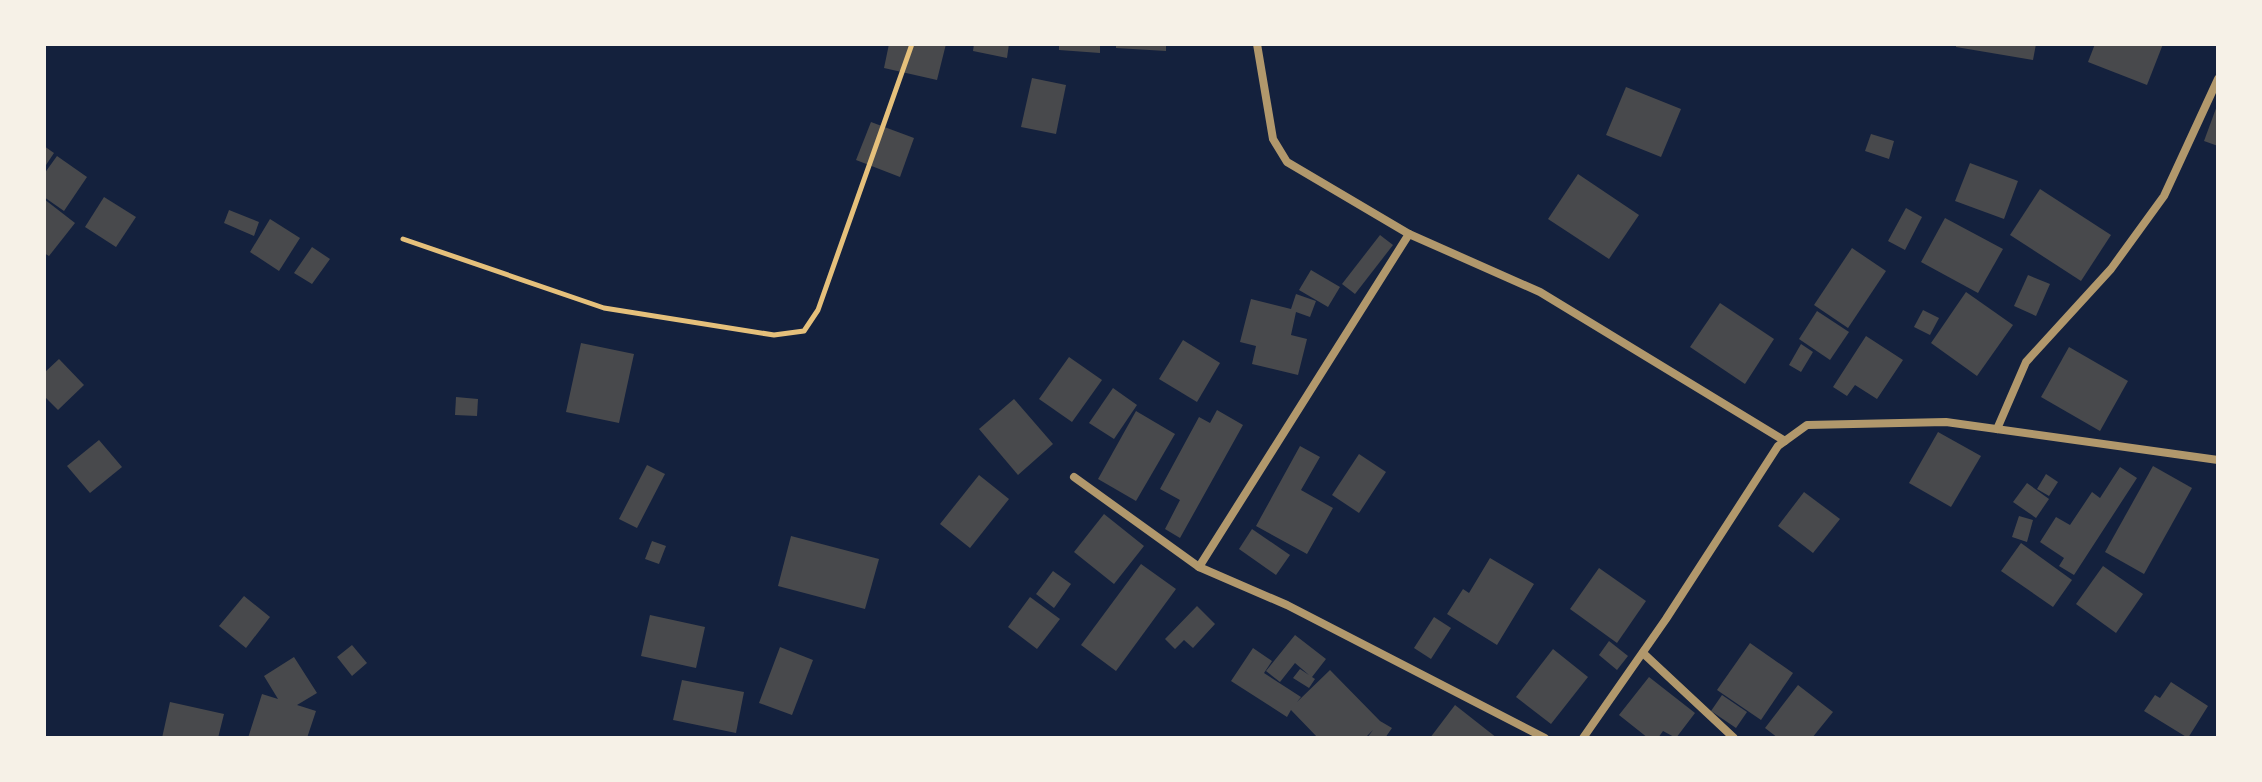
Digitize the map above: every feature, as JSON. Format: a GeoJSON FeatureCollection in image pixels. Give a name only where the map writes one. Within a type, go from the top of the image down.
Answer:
{"type":"FeatureCollection","features":[{"type":"Feature","properties":{"kind":"street"},"geometry":{"type":"LineString","coordinates":[[1257,44],[1273,139],[1287,162],[1409,234],[1540,292],[1785,441]]}},
{"type":"Feature","properties":{"kind":"street"},"geometry":{"type":"LineString","coordinates":[[1997,429],[2026,362],[2111,269],[2164,196],[2218,79]]}},
{"type":"Feature","properties":{"kind":"street"},"geometry":{"type":"LineString","coordinates":[[1199,567],[1409,234]]}},
{"type":"Feature","properties":{"kind":"street"},"geometry":{"type":"LineString","coordinates":[[1583,738],[1643,653],[1778,446],[1807,425],[1946,422],[2218,460]]}},
{"type":"Feature","properties":{"kind":"street"},"geometry":{"type":"LineString","coordinates":[[1074,477],[1199,567],[1287,605],[1545,738]]}},
{"type":"Feature","properties":{"kind":"street"},"geometry":{"type":"LineString","coordinates":[[1643,653],[1734,738]]}},
{"type":"Feature","properties":{"kind":"path"},"geometry":{"type":"LineString","coordinates":[[403,239],[604,308],[774,335],[804,331],[818,310],[912,44]]}},
{"type":"Feature","properties":{"kind":"building"},"geometry":{"type":"Polygon","coordinates":[[[889,44],[946,44],[937,80],[884,68],[889,44]]]}},
{"type":"Feature","properties":{"kind":"building"},"geometry":{"type":"Polygon","coordinates":[[[974,44],[1009,44],[1007,58],[973,51],[974,44]]]}},
{"type":"Feature","properties":{"kind":"building"},"geometry":{"type":"Polygon","coordinates":[[[1059,44],[1100,44],[1100,53],[1059,50],[1059,44]]]}},
{"type":"Feature","properties":{"kind":"building"},"geometry":{"type":"Polygon","coordinates":[[[1116,44],[1166,44],[1166,51],[1116,48],[1116,44]]]}},
{"type":"Feature","properties":{"kind":"building"},"geometry":{"type":"Polygon","coordinates":[[[1956,44],[2036,44],[2033,60],[1956,47],[1956,44]]]}},
{"type":"Feature","properties":{"kind":"building"},"geometry":{"type":"Polygon","coordinates":[[[2095,44],[2163,44],[2147,85],[2088,62],[2095,44]]]}},
{"type":"Feature","properties":{"kind":"building"},"geometry":{"type":"Polygon","coordinates":[[[1032,78],[1066,85],[1056,134],[1021,127],[1032,78]]]}},
{"type":"Feature","properties":{"kind":"building"},"geometry":{"type":"Polygon","coordinates":[[[1626,87],[1681,109],[1661,157],[1606,135],[1626,87]]]}},
{"type":"Feature","properties":{"kind":"building"},"geometry":{"type":"Polygon","coordinates":[[[2218,103],[2218,146],[2204,141],[2218,103]]]}},
{"type":"Feature","properties":{"kind":"building"},"geometry":{"type":"Polygon","coordinates":[[[871,122],[914,138],[900,177],[856,160],[871,122]]]}},
{"type":"Feature","properties":{"kind":"building"},"geometry":{"type":"Polygon","coordinates":[[[1871,134],[1894,141],[1889,159],[1865,151],[1871,134]]]}},
{"type":"Feature","properties":{"kind":"building"},"geometry":{"type":"Polygon","coordinates":[[[44,146],[54,153],[44,168],[44,146]]]}},
{"type":"Feature","properties":{"kind":"building"},"geometry":{"type":"Polygon","coordinates":[[[57,156],[87,177],[64,211],[44,197],[44,174],[57,156]]]}},
{"type":"Feature","properties":{"kind":"building"},"geometry":{"type":"Polygon","coordinates":[[[1970,163],[2018,181],[2004,219],[1955,201],[1970,163]]]}},
{"type":"Feature","properties":{"kind":"building"},"geometry":{"type":"Polygon","coordinates":[[[1578,174],[1639,215],[1609,259],[1548,219],[1578,174]]]}},
{"type":"Feature","properties":{"kind":"building"},"geometry":{"type":"Polygon","coordinates":[[[2040,189],[2111,235],[2081,281],[2010,235],[2040,189]]]}},
{"type":"Feature","properties":{"kind":"building"},"geometry":{"type":"Polygon","coordinates":[[[104,197],[136,217],[116,247],[85,227],[104,197]]]}},
{"type":"Feature","properties":{"kind":"building"},"geometry":{"type":"Polygon","coordinates":[[[44,199],[75,223],[49,256],[44,253],[44,199]]]}},
{"type":"Feature","properties":{"kind":"building"},"geometry":{"type":"Polygon","coordinates":[[[1906,208],[1922,217],[1905,250],[1888,241],[1906,208]]]}},
{"type":"Feature","properties":{"kind":"building"},"geometry":{"type":"Polygon","coordinates":[[[229,210],[259,222],[254,236],[224,223],[229,210]]]}},
{"type":"Feature","properties":{"kind":"building"},"geometry":{"type":"Polygon","coordinates":[[[1945,218],[2003,249],[1978,293],[1921,262],[1945,218]]]}},
{"type":"Feature","properties":{"kind":"building"},"geometry":{"type":"Polygon","coordinates":[[[270,219],[300,238],[279,271],[250,252],[270,219]]]}},
{"type":"Feature","properties":{"kind":"building"},"geometry":{"type":"Polygon","coordinates":[[[1380,235],[1393,245],[1355,294],[1342,284],[1380,235]]]}},
{"type":"Feature","properties":{"kind":"building"},"geometry":{"type":"Polygon","coordinates":[[[312,247],[330,259],[312,284],[294,273],[312,247]]]}},
{"type":"Feature","properties":{"kind":"building"},"geometry":{"type":"Polygon","coordinates":[[[1852,248],[1886,271],[1848,328],[1814,305],[1852,248]]]}},
{"type":"Feature","properties":{"kind":"building"},"geometry":{"type":"Polygon","coordinates":[[[1311,270],[1340,287],[1328,307],[1299,290],[1311,270]]]}},
{"type":"Feature","properties":{"kind":"building"},"geometry":{"type":"Polygon","coordinates":[[[2028,275],[2050,284],[2036,316],[2014,306],[2028,275]]]}},
{"type":"Feature","properties":{"kind":"building"},"geometry":{"type":"Polygon","coordinates":[[[1966,292],[2013,325],[1977,376],[1931,343],[1966,292]]]}},
{"type":"Feature","properties":{"kind":"building"},"geometry":{"type":"Polygon","coordinates":[[[1296,294],[1316,301],[1310,317],[1296,312],[1291,335],[1307,339],[1298,375],[1252,364],[1256,346],[1240,342],[1251,299],[1291,309],[1296,294]]]}},
{"type":"Feature","properties":{"kind":"building"},"geometry":{"type":"Polygon","coordinates":[[[1720,303],[1774,339],[1745,384],[1690,347],[1720,303]]]}},
{"type":"Feature","properties":{"kind":"building"},"geometry":{"type":"Polygon","coordinates":[[[1923,310],[1939,318],[1930,335],[1914,327],[1923,310]]]}},
{"type":"Feature","properties":{"kind":"building"},"geometry":{"type":"Polygon","coordinates":[[[1817,311],[1849,332],[1830,360],[1799,339],[1817,311]]]}},
{"type":"Feature","properties":{"kind":"building"},"geometry":{"type":"Polygon","coordinates":[[[1866,336],[1903,360],[1877,399],[1855,385],[1847,396],[1833,387],[1866,336]]]}},
{"type":"Feature","properties":{"kind":"building"},"geometry":{"type":"Polygon","coordinates":[[[1183,340],[1220,363],[1197,402],[1159,379],[1183,340]]]}},
{"type":"Feature","properties":{"kind":"building"},"geometry":{"type":"Polygon","coordinates":[[[581,343],[634,354],[619,423],[566,412],[581,343]]]}},
{"type":"Feature","properties":{"kind":"building"},"geometry":{"type":"Polygon","coordinates":[[[1801,344],[1813,352],[1801,372],[1789,365],[1801,344]]]}},
{"type":"Feature","properties":{"kind":"building"},"geometry":{"type":"Polygon","coordinates":[[[2069,347],[2128,381],[2100,431],[2041,397],[2069,347]]]}},
{"type":"Feature","properties":{"kind":"building"},"geometry":{"type":"Polygon","coordinates":[[[1069,357],[1102,380],[1072,422],[1039,399],[1069,357]]]}},
{"type":"Feature","properties":{"kind":"building"},"geometry":{"type":"Polygon","coordinates":[[[59,359],[84,385],[58,410],[44,396],[44,373],[59,359]]]}},
{"type":"Feature","properties":{"kind":"building"},"geometry":{"type":"Polygon","coordinates":[[[1113,388],[1137,405],[1114,439],[1089,423],[1113,388]]]}},
{"type":"Feature","properties":{"kind":"building"},"geometry":{"type":"Polygon","coordinates":[[[456,397],[478,399],[477,416],[455,415],[456,397]]]}},
{"type":"Feature","properties":{"kind":"building"},"geometry":{"type":"Polygon","coordinates":[[[1014,399],[1053,444],[1018,475],[979,429],[1014,399]]]}},
{"type":"Feature","properties":{"kind":"building"},"geometry":{"type":"Polygon","coordinates":[[[1217,410],[1243,425],[1180,538],[1165,529],[1180,500],[1160,489],[1199,417],[1210,423],[1217,410]]]}},
{"type":"Feature","properties":{"kind":"building"},"geometry":{"type":"Polygon","coordinates":[[[1136,411],[1175,434],[1136,501],[1098,479],[1136,411]]]}},
{"type":"Feature","properties":{"kind":"building"},"geometry":{"type":"Polygon","coordinates":[[[1938,432],[1981,456],[1951,507],[1909,483],[1938,432]]]}},
{"type":"Feature","properties":{"kind":"building"},"geometry":{"type":"Polygon","coordinates":[[[99,440],[122,467],[90,493],[67,466],[99,440]]]}},
{"type":"Feature","properties":{"kind":"building"},"geometry":{"type":"Polygon","coordinates":[[[1300,446],[1320,457],[1301,490],[1333,508],[1307,554],[1256,526],[1300,446]]]}},
{"type":"Feature","properties":{"kind":"building"},"geometry":{"type":"Polygon","coordinates":[[[1359,454],[1386,472],[1359,513],[1332,495],[1359,454]]]}},
{"type":"Feature","properties":{"kind":"building"},"geometry":{"type":"Polygon","coordinates":[[[647,465],[665,474],[637,528],[619,519],[647,465]]]}},
{"type":"Feature","properties":{"kind":"building"},"geometry":{"type":"Polygon","coordinates":[[[2153,466],[2192,488],[2144,574],[2105,552],[2153,466]]]}},
{"type":"Feature","properties":{"kind":"building"},"geometry":{"type":"Polygon","coordinates":[[[2120,467],[2137,478],[2074,575],[2059,566],[2064,558],[2040,542],[2056,517],[2070,525],[2092,492],[2100,498],[2120,467]]]}},
{"type":"Feature","properties":{"kind":"building"},"geometry":{"type":"Polygon","coordinates":[[[2046,474],[2058,482],[2049,496],[2037,489],[2046,474]]]}},
{"type":"Feature","properties":{"kind":"building"},"geometry":{"type":"Polygon","coordinates":[[[979,475],[1009,499],[970,548],[940,524],[979,475]]]}},
{"type":"Feature","properties":{"kind":"building"},"geometry":{"type":"Polygon","coordinates":[[[2027,483],[2049,499],[2036,518],[2013,502],[2027,483]]]}},
{"type":"Feature","properties":{"kind":"building"},"geometry":{"type":"Polygon","coordinates":[[[1804,492],[1840,519],[1813,553],[1778,526],[1804,492]]]}},
{"type":"Feature","properties":{"kind":"building"},"geometry":{"type":"Polygon","coordinates":[[[1104,514],[1144,546],[1114,584],[1074,552],[1104,514]]]}},
{"type":"Feature","properties":{"kind":"building"},"geometry":{"type":"Polygon","coordinates":[[[2019,516],[2033,520],[2027,542],[2012,537],[2019,516]]]}},
{"type":"Feature","properties":{"kind":"building"},"geometry":{"type":"Polygon","coordinates":[[[1252,529],[1290,555],[1276,575],[1239,549],[1252,529]]]}},
{"type":"Feature","properties":{"kind":"building"},"geometry":{"type":"Polygon","coordinates":[[[791,536],[879,559],[865,609],[778,586],[791,536]]]}},
{"type":"Feature","properties":{"kind":"building"},"geometry":{"type":"Polygon","coordinates":[[[652,541],[666,546],[659,564],[645,559],[652,541]]]}},
{"type":"Feature","properties":{"kind":"building"},"geometry":{"type":"Polygon","coordinates":[[[2021,543],[2072,580],[2053,607],[2001,571],[2021,543]]]}},
{"type":"Feature","properties":{"kind":"building"},"geometry":{"type":"Polygon","coordinates":[[[1490,558],[1534,584],[1497,645],[1447,614],[1463,589],[1469,593],[1490,558]]]}},
{"type":"Feature","properties":{"kind":"building"},"geometry":{"type":"Polygon","coordinates":[[[1141,564],[1176,589],[1116,671],[1081,645],[1141,564]]]}},
{"type":"Feature","properties":{"kind":"building"},"geometry":{"type":"Polygon","coordinates":[[[2103,566],[2143,594],[2116,633],[2076,604],[2103,566]]]}},
{"type":"Feature","properties":{"kind":"building"},"geometry":{"type":"Polygon","coordinates":[[[1599,568],[1646,601],[1617,643],[1570,609],[1599,568]]]}},
{"type":"Feature","properties":{"kind":"building"},"geometry":{"type":"Polygon","coordinates":[[[1053,571],[1071,584],[1054,608],[1036,594],[1053,571]]]}},
{"type":"Feature","properties":{"kind":"building"},"geometry":{"type":"Polygon","coordinates":[[[244,596],[270,617],[246,648],[219,626],[244,596]]]}},
{"type":"Feature","properties":{"kind":"building"},"geometry":{"type":"Polygon","coordinates":[[[1030,597],[1060,619],[1037,649],[1008,627],[1030,597]]]}},
{"type":"Feature","properties":{"kind":"building"},"geometry":{"type":"Polygon","coordinates":[[[1197,606],[1215,624],[1193,648],[1184,640],[1175,649],[1165,639],[1197,606]]]}},
{"type":"Feature","properties":{"kind":"building"},"geometry":{"type":"Polygon","coordinates":[[[650,615],[705,627],[696,668],[641,656],[650,615]]]}},
{"type":"Feature","properties":{"kind":"building"},"geometry":{"type":"Polygon","coordinates":[[[1434,617],[1451,628],[1431,659],[1414,648],[1434,617]]]}},
{"type":"Feature","properties":{"kind":"building"},"geometry":{"type":"Polygon","coordinates":[[[1295,635],[1326,659],[1312,677],[1315,679],[1309,688],[1293,678],[1300,669],[1309,675],[1295,663],[1280,682],[1266,671],[1295,635]]]}},
{"type":"Feature","properties":{"kind":"building"},"geometry":{"type":"Polygon","coordinates":[[[1609,641],[1628,656],[1617,670],[1599,655],[1609,641]]]}},
{"type":"Feature","properties":{"kind":"building"},"geometry":{"type":"Polygon","coordinates":[[[1750,643],[1793,673],[1761,720],[1717,690],[1750,643]]]}},
{"type":"Feature","properties":{"kind":"building"},"geometry":{"type":"Polygon","coordinates":[[[352,645],[367,663],[352,676],[337,657],[352,645]]]}},
{"type":"Feature","properties":{"kind":"building"},"geometry":{"type":"Polygon","coordinates":[[[780,647],[813,660],[792,715],[759,703],[780,647]]]}},
{"type":"Feature","properties":{"kind":"building"},"geometry":{"type":"Polygon","coordinates":[[[1253,648],[1272,661],[1264,673],[1301,697],[1297,702],[1330,670],[1380,721],[1392,728],[1385,738],[1367,738],[1373,730],[1365,738],[1318,738],[1291,710],[1287,717],[1231,681],[1253,648]]]}},
{"type":"Feature","properties":{"kind":"building"},"geometry":{"type":"Polygon","coordinates":[[[1553,649],[1588,677],[1551,724],[1516,697],[1553,649]]]}},
{"type":"Feature","properties":{"kind":"building"},"geometry":{"type":"Polygon","coordinates":[[[294,657],[317,693],[297,705],[316,711],[307,738],[248,738],[262,694],[278,699],[264,676],[294,657]]]}},
{"type":"Feature","properties":{"kind":"building"},"geometry":{"type":"Polygon","coordinates":[[[1649,677],[1695,713],[1676,738],[1663,731],[1658,738],[1648,738],[1619,715],[1649,677]]]}},
{"type":"Feature","properties":{"kind":"building"},"geometry":{"type":"Polygon","coordinates":[[[682,680],[744,692],[736,733],[673,720],[682,680]]]}},
{"type":"Feature","properties":{"kind":"building"},"geometry":{"type":"Polygon","coordinates":[[[2171,682],[2208,706],[2188,738],[2144,711],[2155,695],[2160,698],[2171,682]]]}},
{"type":"Feature","properties":{"kind":"building"},"geometry":{"type":"Polygon","coordinates":[[[1798,685],[1833,712],[1812,738],[1778,738],[1765,728],[1798,685]]]}},
{"type":"Feature","properties":{"kind":"building"},"geometry":{"type":"Polygon","coordinates":[[[1722,695],[1747,712],[1736,728],[1711,711],[1722,695]]]}},
{"type":"Feature","properties":{"kind":"building"},"geometry":{"type":"Polygon","coordinates":[[[170,702],[224,714],[218,738],[162,738],[170,702]]]}},
{"type":"Feature","properties":{"kind":"building"},"geometry":{"type":"Polygon","coordinates":[[[1455,705],[1497,738],[1430,738],[1455,705]]]}}]}
